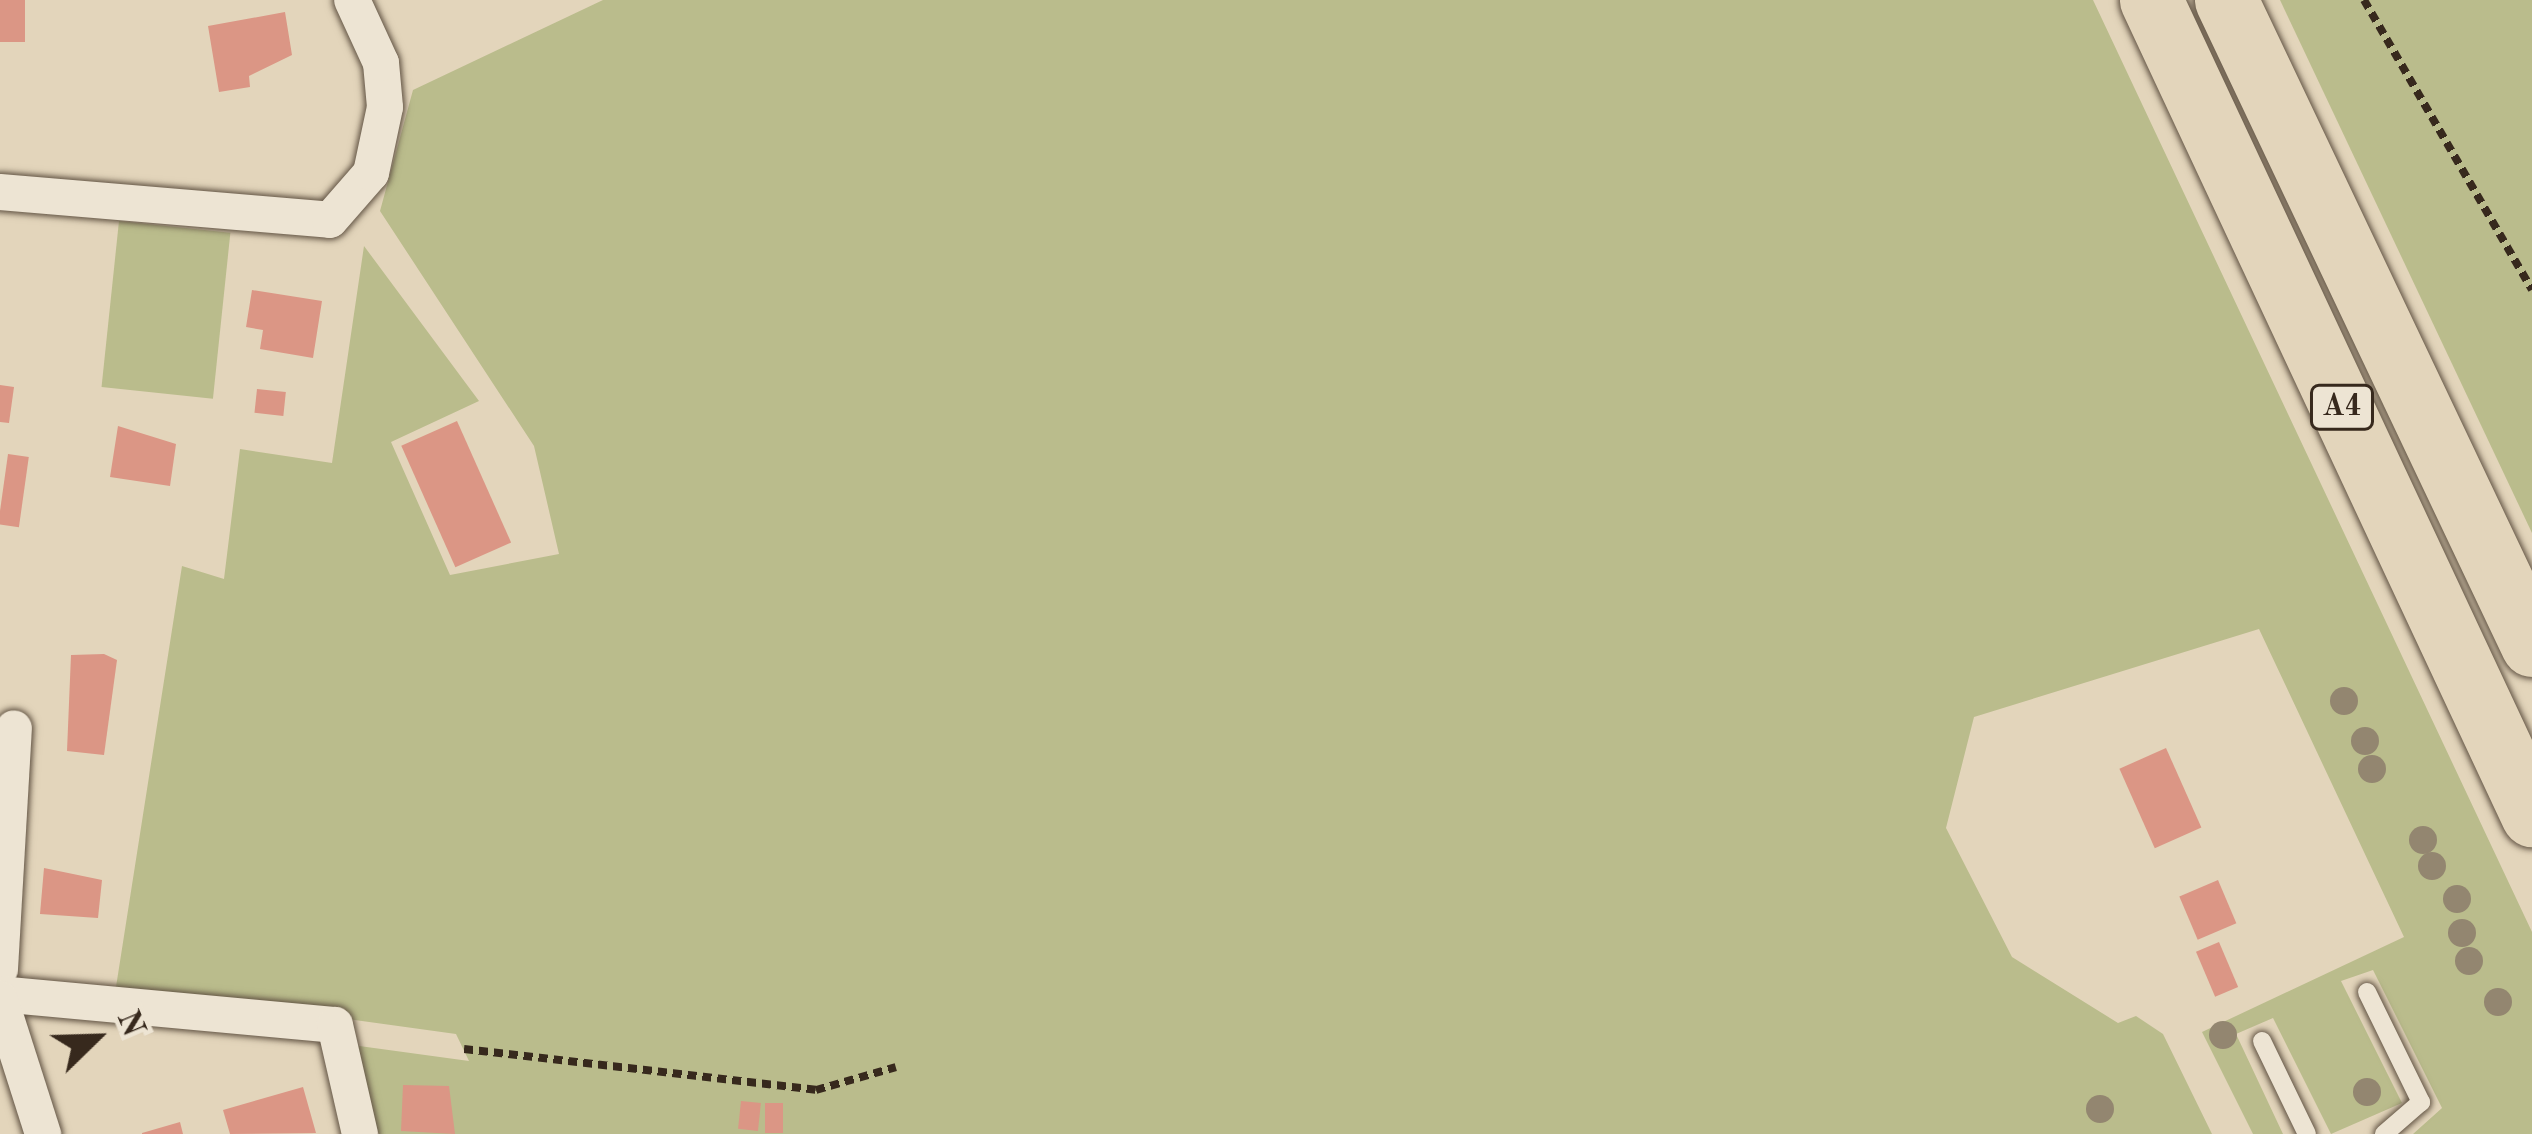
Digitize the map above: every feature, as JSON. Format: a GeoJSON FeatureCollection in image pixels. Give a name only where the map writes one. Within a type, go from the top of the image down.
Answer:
{"type":"FeatureCollection","features":[{"type":"Feature","properties":{"kind":"highway","name":"A4"},"geometry":{"type":"LineString","coordinates":[[2151,0],[2532,815]]}},
{"type":"Feature","properties":{"kind":"highway","name":"A4"},"geometry":{"type":"LineString","coordinates":[[2226,0],[2532,645]]}},
{"type":"Feature","properties":{"kind":"street"},"geometry":{"type":"LineString","coordinates":[[0,191],[330,220],[371,173],[385,106],[381,63],[352,0]]}},
{"type":"Feature","properties":{"kind":"street"},"geometry":{"type":"LineString","coordinates":[[0,969],[14,728]]}},
{"type":"Feature","properties":{"kind":"street"},"geometry":{"type":"LineString","coordinates":[[43,1134],[0,996],[335,1025],[360,1134]]}},
{"type":"Feature","properties":{"kind":"lane"},"geometry":{"type":"LineString","coordinates":[[2367,992],[2421,1102],[2384,1134]]}},
{"type":"Feature","properties":{"kind":"lane"},"geometry":{"type":"LineString","coordinates":[[2262,1041],[2307,1134]]}},
{"type":"Feature","properties":{"kind":"path"},"geometry":{"type":"LineString","coordinates":[[2364,0],[2532,290]]}},
{"type":"Feature","properties":{"kind":"path"},"geometry":{"type":"LineString","coordinates":[[464,1049],[816,1090],[896,1066]]}},
{"type":"Feature","properties":{"kind":"green space"},"geometry":{"type":"Polygon","coordinates":[[[603,0],[2093,0],[2532,932],[2532,1134],[2413,1134],[2442,1108],[2373,970],[2341,981],[2402,1103],[2331,1134],[2273,1018],[2236,1034],[2283,1134],[2253,1134],[2202,1032],[2404,937],[2259,629],[1974,717],[1946,828],[2012,957],[2118,1023],[2136,1016],[2163,1034],[2212,1134],[377,1134],[352,1045],[469,1061],[456,1034],[116,987],[182,566],[224,579],[240,449],[332,463],[364,246],[479,401],[391,442],[450,575],[559,554],[534,446],[380,211],[413,90],[603,0]]]}},
{"type":"Feature","properties":{"kind":"green space"},"geometry":{"type":"Polygon","coordinates":[[[2280,0],[2532,0],[2532,533],[2280,0]]]}},
{"type":"Feature","properties":{"kind":"green space"},"geometry":{"type":"Polygon","coordinates":[[[119,221],[230,233],[213,399],[102,387],[119,221]]]}},
{"type":"Feature","properties":{"kind":"building"},"geometry":{"type":"Polygon","coordinates":[[[0,0],[25,0],[25,42],[0,42],[0,0]]]}},
{"type":"Feature","properties":{"kind":"building"},"geometry":{"type":"Polygon","coordinates":[[[285,12],[292,55],[249,76],[250,87],[219,92],[208,26],[285,12]]]}},
{"type":"Feature","properties":{"kind":"building"},"geometry":{"type":"Polygon","coordinates":[[[252,290],[322,301],[313,358],[260,349],[263,330],[246,327],[252,290]]]}},
{"type":"Feature","properties":{"kind":"building"},"geometry":{"type":"Polygon","coordinates":[[[0,385],[14,387],[9,423],[0,422],[0,385]]]}},
{"type":"Feature","properties":{"kind":"building"},"geometry":{"type":"Polygon","coordinates":[[[257,389],[286,392],[283,416],[254,413],[257,389]]]}},
{"type":"Feature","properties":{"kind":"building"},"geometry":{"type":"Polygon","coordinates":[[[457,421],[511,543],[455,567],[401,446],[457,421]]]}},
{"type":"Feature","properties":{"kind":"building"},"geometry":{"type":"Polygon","coordinates":[[[118,426],[176,444],[170,486],[110,477],[118,426]]]}},
{"type":"Feature","properties":{"kind":"building"},"geometry":{"type":"Polygon","coordinates":[[[8,454],[29,457],[19,527],[0,525],[8,454]]]}},
{"type":"Feature","properties":{"kind":"building"},"geometry":{"type":"Polygon","coordinates":[[[104,654],[117,660],[104,755],[67,751],[71,655],[104,654]]]}},
{"type":"Feature","properties":{"kind":"building"},"geometry":{"type":"Polygon","coordinates":[[[2166,748],[2201,827],[2155,848],[2119,769],[2166,748]]]}},
{"type":"Feature","properties":{"kind":"building"},"geometry":{"type":"Polygon","coordinates":[[[44,868],[102,880],[98,918],[40,914],[44,868]]]}},
{"type":"Feature","properties":{"kind":"building"},"geometry":{"type":"Polygon","coordinates":[[[2218,880],[2236,923],[2198,940],[2179,896],[2218,880]]]}},
{"type":"Feature","properties":{"kind":"building"},"geometry":{"type":"Polygon","coordinates":[[[2219,942],[2238,987],[2215,997],[2196,952],[2219,942]]]}},
{"type":"Feature","properties":{"kind":"building"},"geometry":{"type":"Polygon","coordinates":[[[403,1085],[449,1086],[455,1134],[401,1131],[403,1085]]]}},
{"type":"Feature","properties":{"kind":"building"},"geometry":{"type":"Polygon","coordinates":[[[303,1087],[316,1133],[230,1134],[223,1110],[303,1087]]]}},
{"type":"Feature","properties":{"kind":"building"},"geometry":{"type":"Polygon","coordinates":[[[741,1101],[761,1103],[758,1131],[738,1129],[741,1101]]]}},
{"type":"Feature","properties":{"kind":"building"},"geometry":{"type":"Polygon","coordinates":[[[765,1103],[783,1103],[783,1133],[765,1133],[765,1103]]]}},
{"type":"Feature","properties":{"kind":"building"},"geometry":{"type":"Polygon","coordinates":[[[180,1122],[183,1134],[142,1134],[142,1133],[180,1122]]]}}]}
